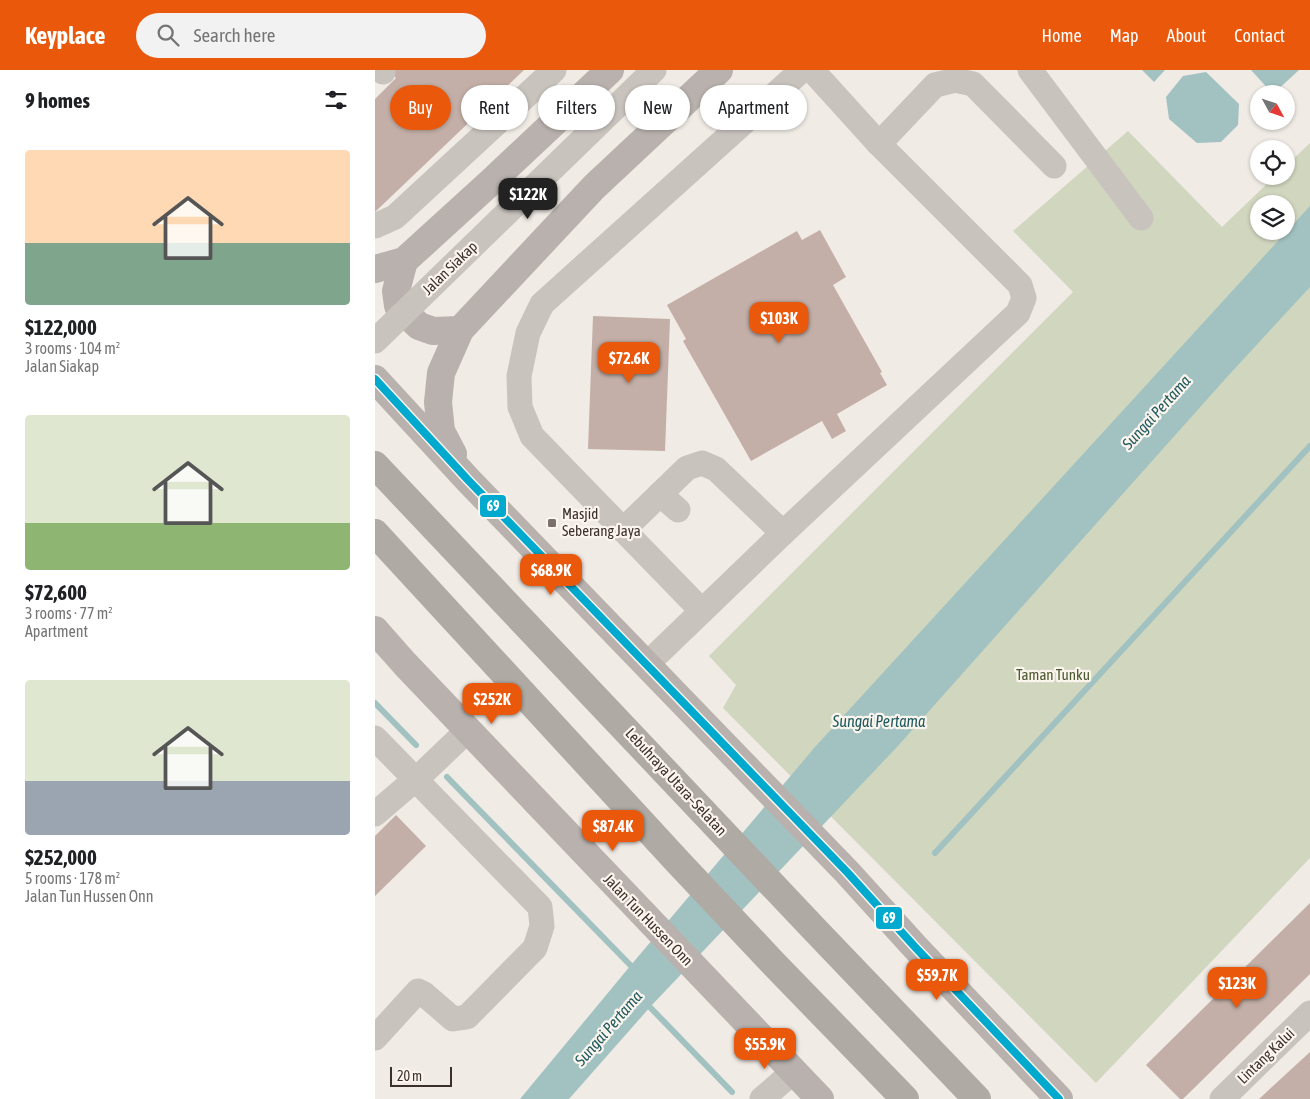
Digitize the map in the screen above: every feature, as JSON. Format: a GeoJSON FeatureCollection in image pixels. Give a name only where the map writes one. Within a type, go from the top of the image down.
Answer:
{"type":"FeatureCollection","features":[{"type":"Feature","properties":{"kind":"highway","name":"Lebuhraya Utara–Selatan"},"geometry":{"type":"LineString","coordinates":[[375,465],[977,1099]]}},
{"type":"Feature","properties":{"kind":"highway"},"geometry":{"type":"LineString","coordinates":[[375,533],[678,862],[905,1099]]}},
{"type":"Feature","properties":{"kind":"main road"},"geometry":{"type":"LineString","coordinates":[[375,269],[404,261],[610,70]]}},
{"type":"Feature","properties":{"kind":"main road"},"geometry":{"type":"LineString","coordinates":[[468,480],[441,431],[438,402],[441,373],[459,330],[594,187],[719,70]]}},
{"type":"Feature","properties":{"kind":"main road"},"geometry":{"type":"LineString","coordinates":[[404,261],[396,291],[399,306],[419,326],[433,331],[459,330]]}},
{"type":"Feature","properties":{"kind":"main road"},"geometry":{"type":"LineString","coordinates":[[375,379],[468,480],[847,872],[1059,1099]]}},
{"type":"Feature","properties":{"kind":"main road","name":"Jalan Tun Hussen Onn"},"geometry":{"type":"LineString","coordinates":[[375,630],[646,918],[820,1099]]}},
{"type":"Feature","properties":{"kind":"street"},"geometry":{"type":"LineString","coordinates":[[375,226],[395,216],[555,70]]}},
{"type":"Feature","properties":{"kind":"street","name":"Jalan Siakap"},"geometry":{"type":"LineString","coordinates":[[375,340],[653,70]]}},
{"type":"Feature","properties":{"kind":"street"},"geometry":{"type":"LineString","coordinates":[[702,611],[533,436],[520,407],[519,376],[528,334],[542,304],[802,70]]}},
{"type":"Feature","properties":{"kind":"street"},"geometry":{"type":"LineString","coordinates":[[647,664],[1017,313],[1024,298],[1019,285],[879,144],[812,70]]}},
{"type":"Feature","properties":{"kind":"street"},"geometry":{"type":"LineString","coordinates":[[1030,70],[1141,218]]}},
{"type":"Feature","properties":{"kind":"street"},"geometry":{"type":"LineString","coordinates":[[879,144],[935,85],[955,80],[973,84],[1055,166]]}},
{"type":"Feature","properties":{"kind":"street"},"geometry":{"type":"LineString","coordinates":[[623,530],[669,502],[687,468],[702,463],[716,469],[783,533]]}},
{"type":"Feature","properties":{"kind":"street"},"geometry":{"type":"LineString","coordinates":[[375,814],[425,771],[468,730]]}},
{"type":"Feature","properties":{"kind":"street"},"geometry":{"type":"LineString","coordinates":[[375,738],[540,906],[542,926],[535,948],[467,1018],[453,1019],[418,991],[375,1038]]}},
{"type":"Feature","properties":{"kind":"street","name":"Lintang Kalui"},"geometry":{"type":"LineString","coordinates":[[1222,1099],[1310,1013]]}},
{"type":"Feature","properties":{"kind":"street"},"geometry":{"type":"LineString","coordinates":[[762,1099],[793,1071]]}},
{"type":"Feature","properties":{"kind":"green space","name":"Taman Tunku"},"geometry":{"type":"Polygon","coordinates":[[[1128,131],[1222,227],[1250,200],[1250,240],[1295,240],[1295,195],[1255,195],[1266,185],[1295,185],[1295,157],[1310,143],[1310,858],[1096,1083],[723,708],[736,685],[709,656],[1073,292],[1013,231],[1128,131]]]}},
{"type":"Feature","properties":{"kind":"water"},"geometry":{"type":"Polygon","coordinates":[[[1142,70],[1165,70],[1154,82],[1142,70]]]}},
{"type":"Feature","properties":{"kind":"water"},"geometry":{"type":"Polygon","coordinates":[[[1251,70],[1299,70],[1283,85],[1265,85],[1251,70]]]}},
{"type":"Feature","properties":{"kind":"water"},"geometry":{"type":"Polygon","coordinates":[[[1206,72],[1239,104],[1238,125],[1221,142],[1197,143],[1169,119],[1166,97],[1183,76],[1206,72]]]}},
{"type":"Feature","properties":{"kind":"water","name":"Sungai Pertama"},"geometry":{"type":"Polygon","coordinates":[[[1310,206],[1310,287],[1227,377],[897,747],[651,1006],[569,1099],[520,1099],[815,747],[1279,240],[1295,240],[1295,222],[1310,206]]]}},
{"type":"Feature","properties":{"kind":"building"},"geometry":{"type":"Polygon","coordinates":[[[388,70],[524,70],[508,85],[461,85],[461,130],[375,212],[375,99],[396,78],[388,70]]]}},
{"type":"Feature","properties":{"kind":"building"},"geometry":{"type":"Polygon","coordinates":[[[820,230],[846,277],[833,285],[882,372],[880,373],[887,385],[837,414],[846,431],[832,439],[822,421],[751,461],[683,341],[686,339],[667,305],[797,231],[802,240],[820,230]]]}},
{"type":"Feature","properties":{"kind":"building"},"geometry":{"type":"Polygon","coordinates":[[[593,316],[670,319],[665,451],[588,449],[593,316]]]}},
{"type":"Feature","properties":{"kind":"building"},"geometry":{"type":"Polygon","coordinates":[[[396,815],[426,846],[375,896],[375,836],[396,815]]]}},
{"type":"Feature","properties":{"kind":"building"},"geometry":{"type":"Polygon","coordinates":[[[1310,903],[1310,974],[1183,1099],[1180,1099],[1146,1065],[1310,903]]]}},
{"type":"Feature","properties":{"kind":"building"},"geometry":{"type":"Polygon","coordinates":[[[1310,1052],[1310,1099],[1259,1099],[1310,1052]]]}},
{"type":"Feature","properties":{"kind":"waterway"},"geometry":{"type":"LineString","coordinates":[[935,853],[1310,446]]}},
{"type":"Feature","properties":{"kind":"waterway"},"geometry":{"type":"LineString","coordinates":[[375,703],[416,745]]}},
{"type":"Feature","properties":{"kind":"waterway"},"geometry":{"type":"LineString","coordinates":[[447,777],[636,971]]}},
{"type":"Feature","properties":{"kind":"waterway"},"geometry":{"type":"LineString","coordinates":[[645,1002],[732,1092]]}},
{"type":"Feature","properties":{"kind":"transit line","name":"69"},"geometry":{"type":"LineString","coordinates":[[375,379],[468,480],[847,872],[1059,1099]]}},
{"type":"Feature","properties":{"kind":"place","name":"Masjid Seberang Jaya"},"geometry":{"type":"Point","coordinates":[552,523]}}]}
